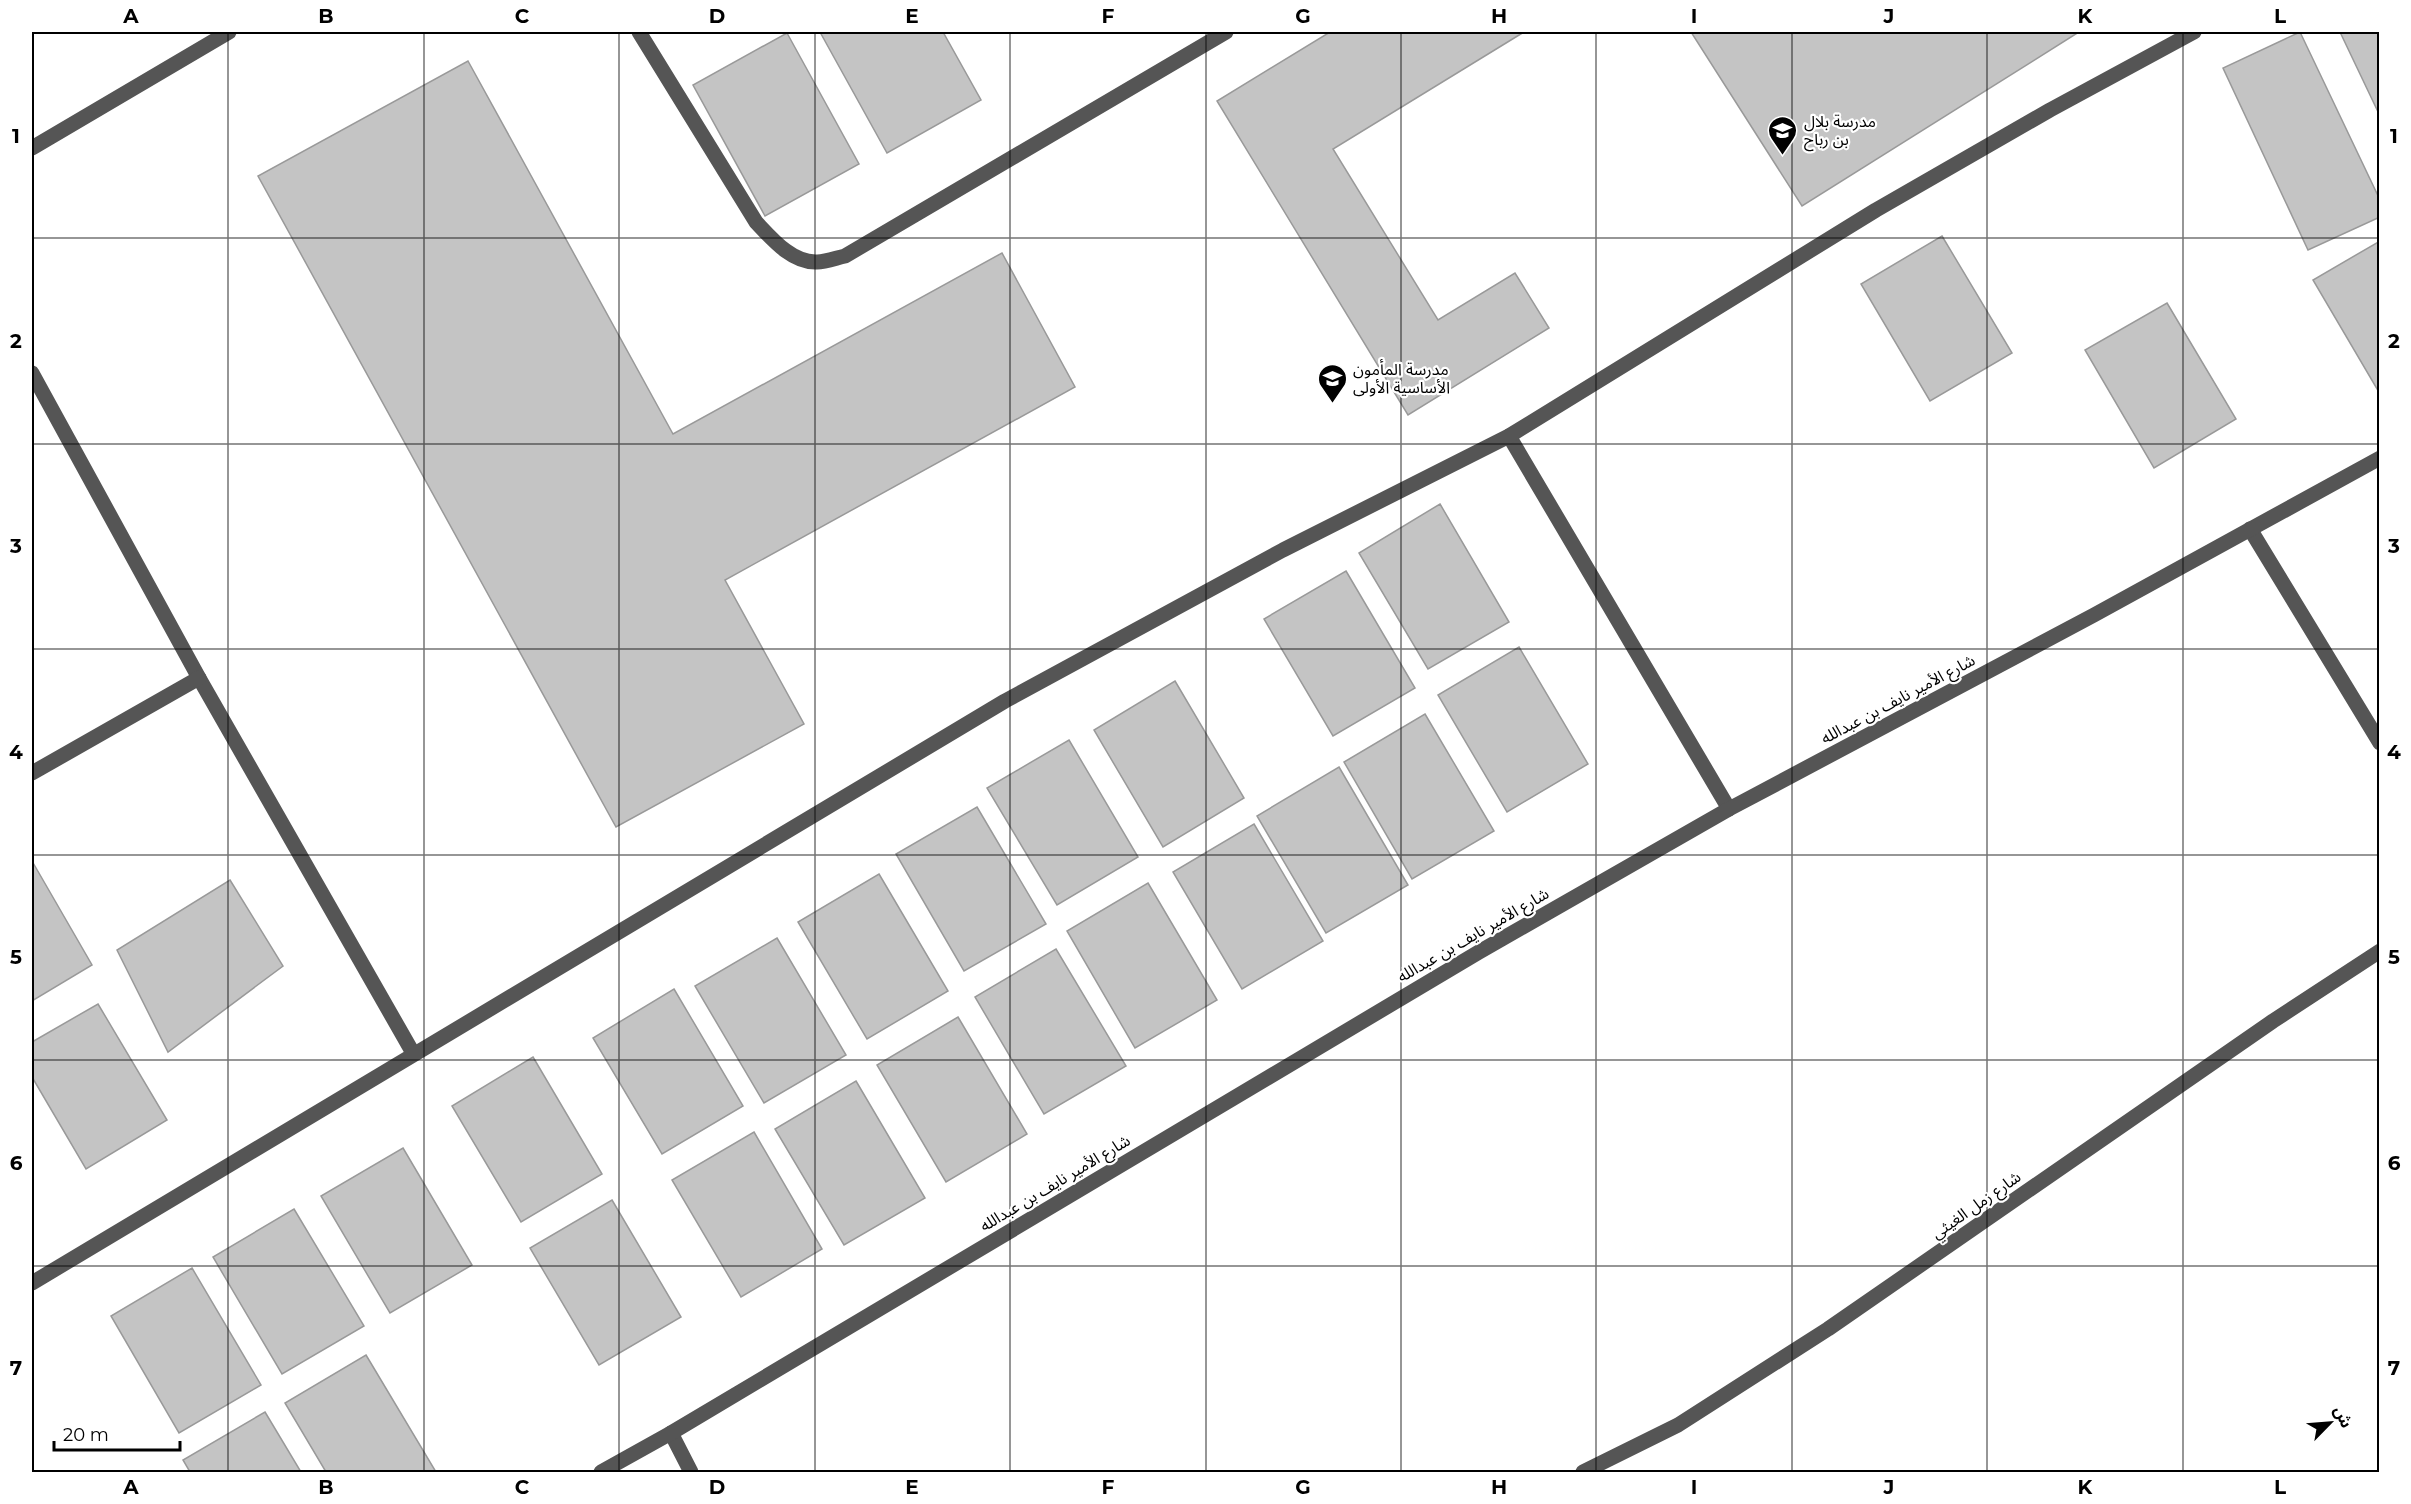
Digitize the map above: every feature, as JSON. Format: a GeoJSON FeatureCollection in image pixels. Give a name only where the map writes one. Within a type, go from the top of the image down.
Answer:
{"type":"FeatureCollection","features":[{"type":"Feature","properties":{"kind":"street"},"geometry":{"type":"LineString","coordinates":[[32,148],[229,32]]}},
{"type":"Feature","properties":{"kind":"street"},"geometry":{"type":"LineString","coordinates":[[639,32],[756,222],[776,244],[792,255],[816,262],[845,256],[1226,32]]}},
{"type":"Feature","properties":{"kind":"street"},"geometry":{"type":"LineString","coordinates":[[32,1283],[1005,700],[1283,550],[1509,436],[1876,210],[2050,110],[2194,32]]}},
{"type":"Feature","properties":{"kind":"street"},"geometry":{"type":"LineString","coordinates":[[32,373],[199,678],[413,1053]]}},
{"type":"Feature","properties":{"kind":"street"},"geometry":{"type":"LineString","coordinates":[[1509,436],[1729,809]]}},
{"type":"Feature","properties":{"kind":"street","name":"شارع الأمير نايف بن عبدالله"},"geometry":{"type":"LineString","coordinates":[[601,1473],[1479,952],[1729,809],[2084,621],[2379,458]]}},
{"type":"Feature","properties":{"kind":"street"},"geometry":{"type":"LineString","coordinates":[[2250,529],[2379,743]]}},
{"type":"Feature","properties":{"kind":"street"},"geometry":{"type":"LineString","coordinates":[[32,773],[199,678]]}},
{"type":"Feature","properties":{"kind":"street","name":"شارع زمل الغيثي"},"geometry":{"type":"LineString","coordinates":[[1583,1473],[1678,1425],[1828,1329],[2273,1021],[2379,951]]}},
{"type":"Feature","properties":{"kind":"street"},"geometry":{"type":"LineString","coordinates":[[670,1433],[691,1473]]}},
{"type":"Feature","properties":{"kind":"building"},"geometry":{"type":"Polygon","coordinates":[[[820,32],[943,32],[981,100],[887,153],[820,32]]]}},
{"type":"Feature","properties":{"kind":"building"},"geometry":{"type":"Polygon","coordinates":[[[1330,32],[1524,32],[1333,149],[1438,320],[1515,273],[1549,328],[1408,415],[1217,101],[1330,32]]]}},
{"type":"Feature","properties":{"kind":"building"},"geometry":{"type":"Polygon","coordinates":[[[1691,32],[2079,32],[1802,206],[1691,32]]]}},
{"type":"Feature","properties":{"kind":"building"},"geometry":{"type":"Polygon","coordinates":[[[2300,32],[2380,200],[2380,217],[2308,250],[2223,68],[2300,32]]]}},
{"type":"Feature","properties":{"kind":"building"},"geometry":{"type":"Polygon","coordinates":[[[2340,32],[2380,32],[2380,116],[2340,32]]]}},
{"type":"Feature","properties":{"kind":"building"},"geometry":{"type":"Polygon","coordinates":[[[787,33],[859,164],[765,216],[693,85],[787,33]]]}},
{"type":"Feature","properties":{"kind":"building"},"geometry":{"type":"Polygon","coordinates":[[[468,61],[673,434],[1002,253],[1075,387],[725,580],[804,724],[616,827],[258,176],[468,61]]]}},
{"type":"Feature","properties":{"kind":"building"},"geometry":{"type":"Polygon","coordinates":[[[1942,236],[2012,353],[1930,401],[1861,284],[1942,236]]]}},
{"type":"Feature","properties":{"kind":"building"},"geometry":{"type":"Polygon","coordinates":[[[2380,241],[2380,394],[2313,280],[2380,241]]]}},
{"type":"Feature","properties":{"kind":"building"},"geometry":{"type":"Polygon","coordinates":[[[2167,303],[2236,419],[2154,468],[2085,350],[2167,303]]]}},
{"type":"Feature","properties":{"kind":"building"},"geometry":{"type":"Polygon","coordinates":[[[1440,504],[1509,622],[1428,669],[1359,553],[1440,504]]]}},
{"type":"Feature","properties":{"kind":"building"},"geometry":{"type":"Polygon","coordinates":[[[1346,571],[1415,688],[1333,736],[1264,619],[1346,571]]]}},
{"type":"Feature","properties":{"kind":"building"},"geometry":{"type":"Polygon","coordinates":[[[1519,647],[1588,764],[1507,812],[1438,695],[1519,647]]]}},
{"type":"Feature","properties":{"kind":"building"},"geometry":{"type":"Polygon","coordinates":[[[1175,681],[1244,798],[1163,847],[1094,730],[1175,681]]]}},
{"type":"Feature","properties":{"kind":"building"},"geometry":{"type":"Polygon","coordinates":[[[1425,714],[1494,831],[1412,879],[1344,762],[1425,714]]]}},
{"type":"Feature","properties":{"kind":"building"},"geometry":{"type":"Polygon","coordinates":[[[1069,740],[1138,857],[1057,905],[987,788],[1069,740]]]}},
{"type":"Feature","properties":{"kind":"building"},"geometry":{"type":"Polygon","coordinates":[[[1339,767],[1408,885],[1326,933],[1257,816],[1339,767]]]}},
{"type":"Feature","properties":{"kind":"building"},"geometry":{"type":"Polygon","coordinates":[[[977,807],[1046,924],[964,971],[896,854],[977,807]]]}},
{"type":"Feature","properties":{"kind":"building"},"geometry":{"type":"Polygon","coordinates":[[[1254,824],[1323,941],[1242,989],[1173,872],[1254,824]]]}},
{"type":"Feature","properties":{"kind":"building"},"geometry":{"type":"Polygon","coordinates":[[[32,861],[92,965],[32,1001],[32,861]]]}},
{"type":"Feature","properties":{"kind":"building"},"geometry":{"type":"Polygon","coordinates":[[[879,874],[948,991],[867,1039],[798,922],[879,874]]]}},
{"type":"Feature","properties":{"kind":"building"},"geometry":{"type":"Polygon","coordinates":[[[230,880],[283,966],[168,1052],[117,950],[230,880]]]}},
{"type":"Feature","properties":{"kind":"building"},"geometry":{"type":"Polygon","coordinates":[[[1148,883],[1217,1000],[1135,1048],[1067,931],[1148,883]]]}},
{"type":"Feature","properties":{"kind":"building"},"geometry":{"type":"Polygon","coordinates":[[[777,938],[846,1055],[764,1103],[695,986],[777,938]]]}},
{"type":"Feature","properties":{"kind":"building"},"geometry":{"type":"Polygon","coordinates":[[[1056,949],[1126,1066],[1044,1114],[975,997],[1056,949]]]}},
{"type":"Feature","properties":{"kind":"building"},"geometry":{"type":"Polygon","coordinates":[[[674,989],[743,1106],[662,1154],[593,1038],[674,989]]]}},
{"type":"Feature","properties":{"kind":"building"},"geometry":{"type":"Polygon","coordinates":[[[98,1004],[167,1120],[86,1169],[32,1077],[32,1042],[98,1004]]]}},
{"type":"Feature","properties":{"kind":"building"},"geometry":{"type":"Polygon","coordinates":[[[958,1017],[1027,1134],[946,1182],[877,1065],[958,1017]]]}},
{"type":"Feature","properties":{"kind":"building"},"geometry":{"type":"Polygon","coordinates":[[[533,1057],[602,1174],[521,1222],[452,1106],[533,1057]]]}},
{"type":"Feature","properties":{"kind":"building"},"geometry":{"type":"Polygon","coordinates":[[[856,1081],[925,1198],[844,1245],[775,1129],[856,1081]]]}},
{"type":"Feature","properties":{"kind":"building"},"geometry":{"type":"Polygon","coordinates":[[[754,1132],[822,1249],[741,1297],[672,1180],[754,1132]]]}},
{"type":"Feature","properties":{"kind":"building"},"geometry":{"type":"Polygon","coordinates":[[[403,1148],[472,1265],[390,1313],[321,1196],[403,1148]]]}},
{"type":"Feature","properties":{"kind":"building"},"geometry":{"type":"Polygon","coordinates":[[[612,1200],[681,1317],[599,1365],[530,1248],[612,1200]]]}},
{"type":"Feature","properties":{"kind":"building"},"geometry":{"type":"Polygon","coordinates":[[[294,1209],[364,1326],[282,1374],[213,1257],[294,1209]]]}},
{"type":"Feature","properties":{"kind":"building"},"geometry":{"type":"Polygon","coordinates":[[[192,1268],[261,1385],[179,1433],[111,1316],[192,1268]]]}},
{"type":"Feature","properties":{"kind":"building"},"geometry":{"type":"Polygon","coordinates":[[[366,1355],[436,1472],[326,1472],[285,1403],[366,1355]]]}},
{"type":"Feature","properties":{"kind":"building"},"geometry":{"type":"Polygon","coordinates":[[[265,1412],[301,1472],[190,1472],[183,1460],[265,1412]]]}},
{"type":"Feature","properties":{"kind":"place","name":"مدرسة بلال بن رباح"},"geometry":{"type":"Point","coordinates":[1783,156]}},
{"type":"Feature","properties":{"kind":"place","name":"مدرسة المأمون الأساسية الأولى"},"geometry":{"type":"Point","coordinates":[1332,404]}}]}
